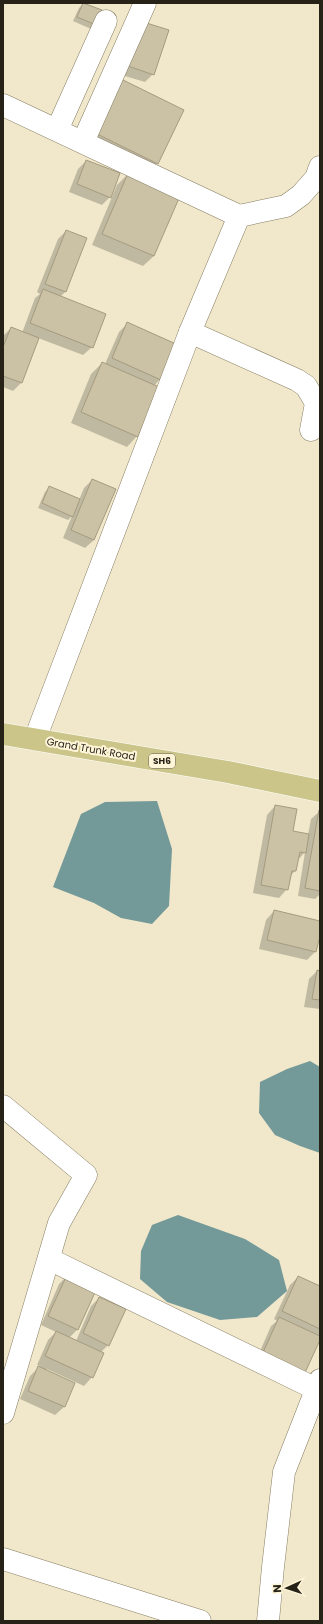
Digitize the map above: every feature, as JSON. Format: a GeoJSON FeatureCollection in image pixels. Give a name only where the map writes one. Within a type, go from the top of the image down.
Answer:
{"type":"FeatureCollection","features":[{"type":"Feature","properties":{"kind":"main road","name":"Grand Trunk Road"},"geometry":{"type":"LineString","coordinates":[[3,734],[228,772],[320,791]]}},
{"type":"Feature","properties":{"kind":"street"},"geometry":{"type":"LineString","coordinates":[[83,142],[145,3]]}},
{"type":"Feature","properties":{"kind":"street"},"geometry":{"type":"LineString","coordinates":[[57,130],[106,21]]}},
{"type":"Feature","properties":{"kind":"street"},"geometry":{"type":"LineString","coordinates":[[3,105],[239,216],[286,206],[301,195],[316,178],[319,172]]}},
{"type":"Feature","properties":{"kind":"street"},"geometry":{"type":"LineString","coordinates":[[35,739],[190,332],[239,216]]}},
{"type":"Feature","properties":{"kind":"street"},"geometry":{"type":"LineString","coordinates":[[190,332],[297,380],[306,386],[316,403],[311,430]]}},
{"type":"Feature","properties":{"kind":"street"},"geometry":{"type":"LineString","coordinates":[[3,1106],[86,1175],[59,1224],[3,1413]]}},
{"type":"Feature","properties":{"kind":"street"},"geometry":{"type":"LineString","coordinates":[[49,1259],[318,1385],[284,1472],[272,1567],[268,1621]]}},
{"type":"Feature","properties":{"kind":"street"},"geometry":{"type":"LineString","coordinates":[[3,1559],[200,1621]]}},
{"type":"Feature","properties":{"kind":"water"},"geometry":{"type":"Polygon","coordinates":[[[157,801],[172,849],[169,906],[152,924],[121,918],[94,903],[53,887],[81,814],[105,802],[157,801]]]}},
{"type":"Feature","properties":{"kind":"water"},"geometry":{"type":"Polygon","coordinates":[[[310,1061],[320,1067],[320,1153],[275,1135],[259,1113],[260,1082],[287,1069],[310,1061]]]}},
{"type":"Feature","properties":{"kind":"water"},"geometry":{"type":"Polygon","coordinates":[[[178,1215],[245,1239],[279,1260],[287,1291],[257,1317],[220,1320],[167,1302],[140,1279],[141,1251],[152,1225],[178,1215]]]}},
{"type":"Feature","properties":{"kind":"building"},"geometry":{"type":"Polygon","coordinates":[[[83,3],[102,10],[96,25],[77,17],[83,3]]]}},
{"type":"Feature","properties":{"kind":"building"},"geometry":{"type":"Polygon","coordinates":[[[140,21],[169,30],[154,75],[125,65],[140,21]]]}},
{"type":"Feature","properties":{"kind":"building"},"geometry":{"type":"Polygon","coordinates":[[[121,79],[184,110],[158,164],[95,133],[121,79]]]}},
{"type":"Feature","properties":{"kind":"building"},"geometry":{"type":"Polygon","coordinates":[[[86,160],[120,173],[111,198],[77,184],[86,160]]]}},
{"type":"Feature","properties":{"kind":"building"},"geometry":{"type":"Polygon","coordinates":[[[128,173],[180,196],[154,256],[102,234],[128,173]]]}},
{"type":"Feature","properties":{"kind":"building"},"geometry":{"type":"Polygon","coordinates":[[[66,230],[87,238],[66,292],[45,284],[66,230]]]}},
{"type":"Feature","properties":{"kind":"building"},"geometry":{"type":"Polygon","coordinates":[[[43,289],[106,314],[93,348],[30,323],[43,289]]]}},
{"type":"Feature","properties":{"kind":"building"},"geometry":{"type":"Polygon","coordinates":[[[127,322],[176,344],[161,380],[112,358],[127,322]]]}},
{"type":"Feature","properties":{"kind":"building"},"geometry":{"type":"Polygon","coordinates":[[[11,327],[39,338],[22,383],[3,376],[3,347],[11,327]]]}},
{"type":"Feature","properties":{"kind":"building"},"geometry":{"type":"Polygon","coordinates":[[[102,362],[159,387],[138,437],[81,412],[102,362]]]}},
{"type":"Feature","properties":{"kind":"building"},"geometry":{"type":"Polygon","coordinates":[[[92,479],[116,489],[94,540],[71,530],[92,479]]]}},
{"type":"Feature","properties":{"kind":"building"},"geometry":{"type":"Polygon","coordinates":[[[49,486],[80,499],[73,517],[42,503],[49,486]]]}},
{"type":"Feature","properties":{"kind":"building"},"geometry":{"type":"Polygon","coordinates":[[[275,805],[297,809],[293,831],[309,834],[306,853],[300,852],[296,871],[292,871],[288,890],[261,885],[275,805]]]}},
{"type":"Feature","properties":{"kind":"building"},"geometry":{"type":"Polygon","coordinates":[[[320,810],[320,891],[305,888],[320,810]]]}},
{"type":"Feature","properties":{"kind":"building"},"geometry":{"type":"Polygon","coordinates":[[[274,910],[320,921],[320,936],[316,952],[267,940],[274,910]]]}},
{"type":"Feature","properties":{"kind":"building"},"geometry":{"type":"Polygon","coordinates":[[[317,970],[320,971],[320,1000],[312,999],[317,970]]]}},
{"type":"Feature","properties":{"kind":"building"},"geometry":{"type":"Polygon","coordinates":[[[67,1275],[97,1288],[78,1330],[48,1316],[67,1275]]]}},
{"type":"Feature","properties":{"kind":"building"},"geometry":{"type":"Polygon","coordinates":[[[298,1276],[320,1286],[320,1329],[282,1311],[298,1276]]]}},
{"type":"Feature","properties":{"kind":"building"},"geometry":{"type":"Polygon","coordinates":[[[99,1297],[126,1309],[109,1346],[83,1333],[99,1297]]]}},
{"type":"Feature","properties":{"kind":"building"},"geometry":{"type":"Polygon","coordinates":[[[279,1317],[320,1336],[320,1340],[303,1377],[261,1357],[279,1317]]]}},
{"type":"Feature","properties":{"kind":"building"},"geometry":{"type":"Polygon","coordinates":[[[56,1331],[104,1353],[93,1378],[45,1356],[56,1331]]]}},
{"type":"Feature","properties":{"kind":"building"},"geometry":{"type":"Polygon","coordinates":[[[38,1366],[75,1383],[65,1407],[28,1391],[38,1366]]]}}]}
